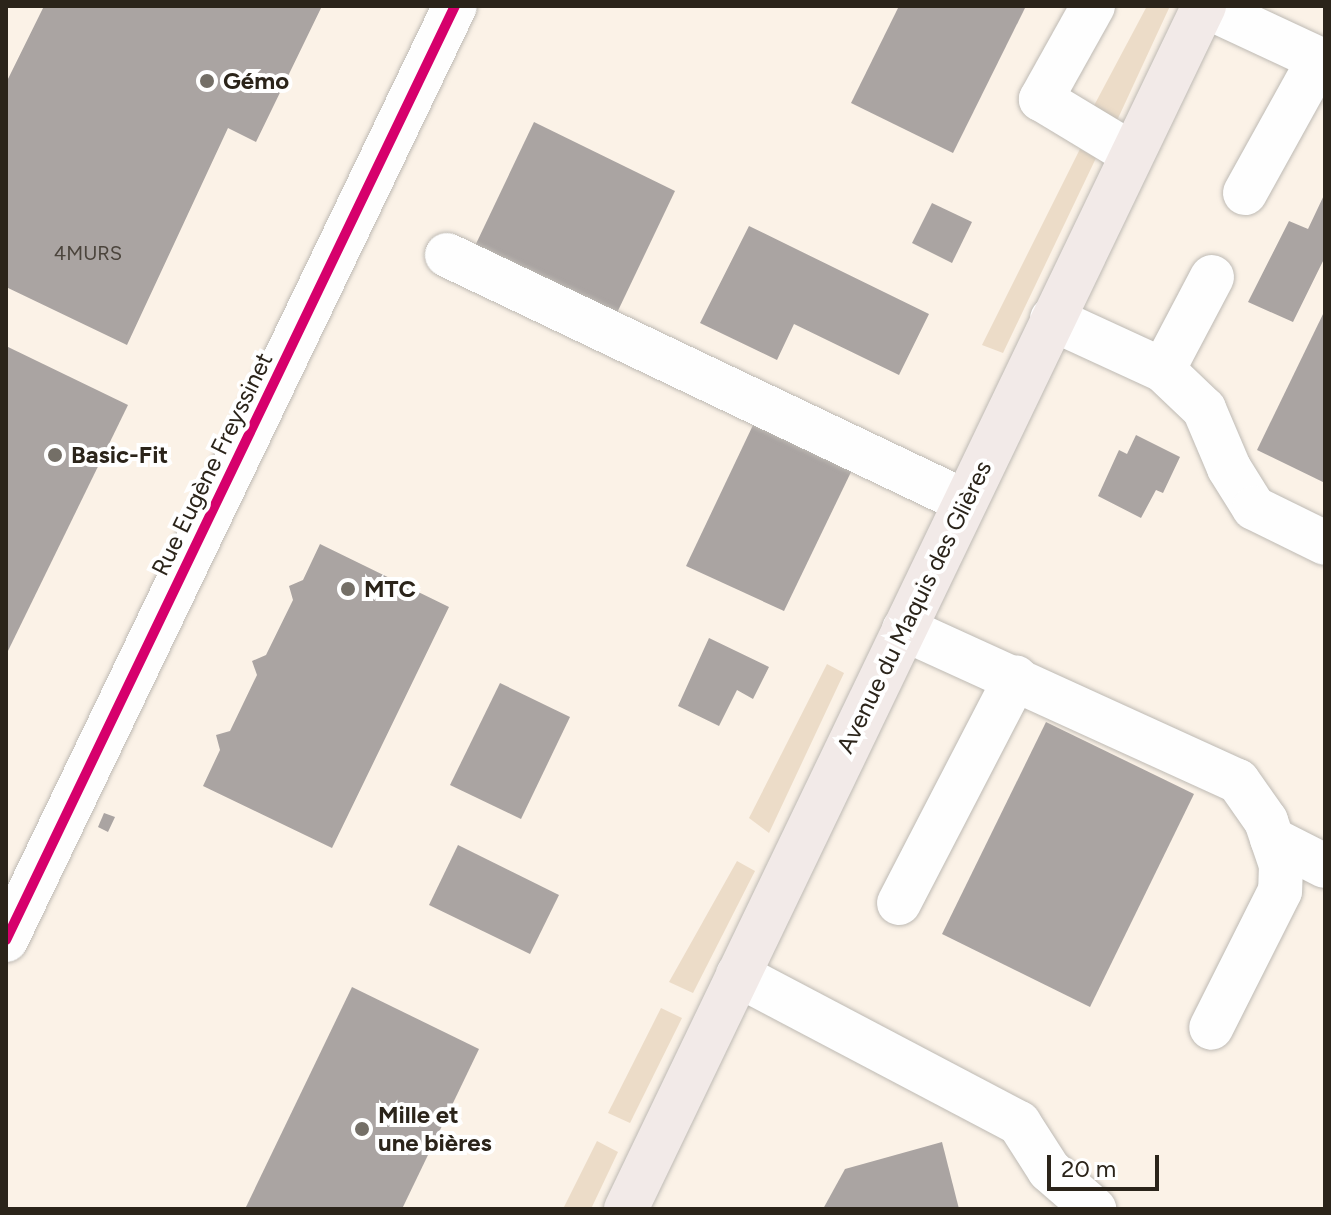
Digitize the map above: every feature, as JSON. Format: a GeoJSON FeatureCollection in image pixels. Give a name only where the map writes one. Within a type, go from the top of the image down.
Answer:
{"type":"FeatureCollection","features":[{"type":"Feature","properties":{"kind":"main road","name":"Avenue du Maquis des Glières"},"geometry":{"type":"LineString","coordinates":[[626,1209],[964,501],[1205,6]]}},
{"type":"Feature","properties":{"kind":"street","name":"Rue Eugène Freyssinet"},"geometry":{"type":"LineString","coordinates":[[6,940],[455,6]]}},
{"type":"Feature","properties":{"kind":"street"},"geometry":{"type":"LineString","coordinates":[[1093,6],[1041,99],[1132,154]]}},
{"type":"Feature","properties":{"kind":"street"},"geometry":{"type":"LineString","coordinates":[[1205,6],[1268,33],[1321,62],[1245,193]]}},
{"type":"Feature","properties":{"kind":"street"},"geometry":{"type":"LineString","coordinates":[[447,255],[964,501]]}},
{"type":"Feature","properties":{"kind":"street"},"geometry":{"type":"LineString","coordinates":[[1163,370],[1212,277]]}},
{"type":"Feature","properties":{"kind":"street"},"geometry":{"type":"LineString","coordinates":[[1052,319],[1163,370],[1204,409],[1229,468],[1254,508],[1325,543]]}},
{"type":"Feature","properties":{"kind":"street"},"geometry":{"type":"LineString","coordinates":[[904,629],[1016,677],[1238,781],[1266,821],[1281,865],[1280,891],[1211,1028]]}},
{"type":"Feature","properties":{"kind":"street"},"geometry":{"type":"LineString","coordinates":[[899,903],[1016,677]]}},
{"type":"Feature","properties":{"kind":"street"},"geometry":{"type":"LineString","coordinates":[[1272,839],[1325,866]]}},
{"type":"Feature","properties":{"kind":"street"},"geometry":{"type":"LineString","coordinates":[[738,975],[1019,1123],[1049,1170],[1094,1209]]}},
{"type":"Feature","properties":{"kind":"shaded area"},"geometry":{"type":"Polygon","coordinates":[[[6,6],[1325,6],[1325,1209],[6,1209],[6,6]]]}},
{"type":"Feature","properties":{"kind":"shaded area"},"geometry":{"type":"Polygon","coordinates":[[[1147,6],[1170,6],[1114,127],[1089,115],[1147,6]]]}},
{"type":"Feature","properties":{"kind":"shaded area"},"geometry":{"type":"Polygon","coordinates":[[[1080,149],[1096,158],[1003,353],[982,345],[1080,149]]]}},
{"type":"Feature","properties":{"kind":"shaded area"},"geometry":{"type":"Polygon","coordinates":[[[827,664],[844,673],[769,833],[749,818],[827,664]]]}},
{"type":"Feature","properties":{"kind":"shaded area"},"geometry":{"type":"Polygon","coordinates":[[[737,861],[755,871],[693,993],[669,982],[737,861]]]}},
{"type":"Feature","properties":{"kind":"shaded area"},"geometry":{"type":"Polygon","coordinates":[[[661,1008],[682,1018],[630,1123],[608,1113],[661,1008]]]}},
{"type":"Feature","properties":{"kind":"shaded area"},"geometry":{"type":"Polygon","coordinates":[[[597,1141],[618,1152],[591,1209],[563,1209],[597,1141]]]}},
{"type":"Feature","properties":{"kind":"building"},"geometry":{"type":"Polygon","coordinates":[[[44,6],[322,6],[256,142],[228,128],[127,345],[6,287],[6,83],[44,6]]]}},
{"type":"Feature","properties":{"kind":"building"},"geometry":{"type":"Polygon","coordinates":[[[899,6],[1026,6],[953,153],[851,103],[899,6]]]}},
{"type":"Feature","properties":{"kind":"building"},"geometry":{"type":"Polygon","coordinates":[[[534,122],[675,191],[615,317],[474,248],[534,122]]]}},
{"type":"Feature","properties":{"kind":"building"},"geometry":{"type":"Polygon","coordinates":[[[1325,193],[1325,257],[1293,322],[1248,302],[1289,221],[1308,229],[1325,193]]]}},
{"type":"Feature","properties":{"kind":"building"},"geometry":{"type":"Polygon","coordinates":[[[932,203],[972,222],[952,263],[912,243],[932,203]]]}},
{"type":"Feature","properties":{"kind":"building"},"geometry":{"type":"Polygon","coordinates":[[[749,226],[929,314],[899,375],[794,324],[777,360],[700,323],[749,226]]]}},
{"type":"Feature","properties":{"kind":"building"},"geometry":{"type":"Polygon","coordinates":[[[1325,310],[1325,483],[1257,450],[1325,310]]]}},
{"type":"Feature","properties":{"kind":"building","name":"Basic-Fit"},"geometry":{"type":"Polygon","coordinates":[[[6,346],[128,405],[6,655],[6,346]]]}},
{"type":"Feature","properties":{"kind":"building"},"geometry":{"type":"Polygon","coordinates":[[[754,423],[852,470],[784,611],[686,566],[754,423]]]}},
{"type":"Feature","properties":{"kind":"building"},"geometry":{"type":"Polygon","coordinates":[[[1136,435],[1180,457],[1163,493],[1156,490],[1141,518],[1098,496],[1119,450],[1127,454],[1136,435]]]}},
{"type":"Feature","properties":{"kind":"building"},"geometry":{"type":"Polygon","coordinates":[[[320,544],[449,607],[332,848],[203,786],[220,750],[216,735],[230,731],[257,675],[252,661],[266,655],[293,600],[289,586],[303,580],[320,544]]]}},
{"type":"Feature","properties":{"kind":"building"},"geometry":{"type":"Polygon","coordinates":[[[709,638],[769,667],[753,699],[737,690],[719,726],[678,706],[709,638]]]}},
{"type":"Feature","properties":{"kind":"building"},"geometry":{"type":"Polygon","coordinates":[[[500,683],[570,717],[521,819],[450,785],[500,683]]]}},
{"type":"Feature","properties":{"kind":"building"},"geometry":{"type":"Polygon","coordinates":[[[1046,722],[1194,794],[1090,1007],[942,934],[1046,722]]]}},
{"type":"Feature","properties":{"kind":"building"},"geometry":{"type":"Polygon","coordinates":[[[104,813],[115,817],[108,832],[98,827],[104,813]]]}},
{"type":"Feature","properties":{"kind":"building"},"geometry":{"type":"Polygon","coordinates":[[[458,845],[559,895],[530,954],[429,905],[458,845]]]}},
{"type":"Feature","properties":{"kind":"building","name":"Mille et une bières"},"geometry":{"type":"Polygon","coordinates":[[[352,987],[479,1049],[402,1209],[245,1209],[352,987]]]}},
{"type":"Feature","properties":{"kind":"building"},"geometry":{"type":"Polygon","coordinates":[[[942,1142],[959,1209],[823,1209],[845,1169],[942,1142]]]}},
{"type":"Feature","properties":{"kind":"cycle path"},"geometry":{"type":"LineString","coordinates":[[6,940],[455,6]]}},
{"type":"Feature","properties":{"kind":"place","name":"Gémo"},"geometry":{"type":"Point","coordinates":[207,81]}},
{"type":"Feature","properties":{"kind":"place","name":"Basic-Fit"},"geometry":{"type":"Point","coordinates":[55,455]}},
{"type":"Feature","properties":{"kind":"place","name":"MTC"},"geometry":{"type":"Point","coordinates":[348,589]}},
{"type":"Feature","properties":{"kind":"place","name":"Mille et une bières"},"geometry":{"type":"Point","coordinates":[362,1129]}}]}
